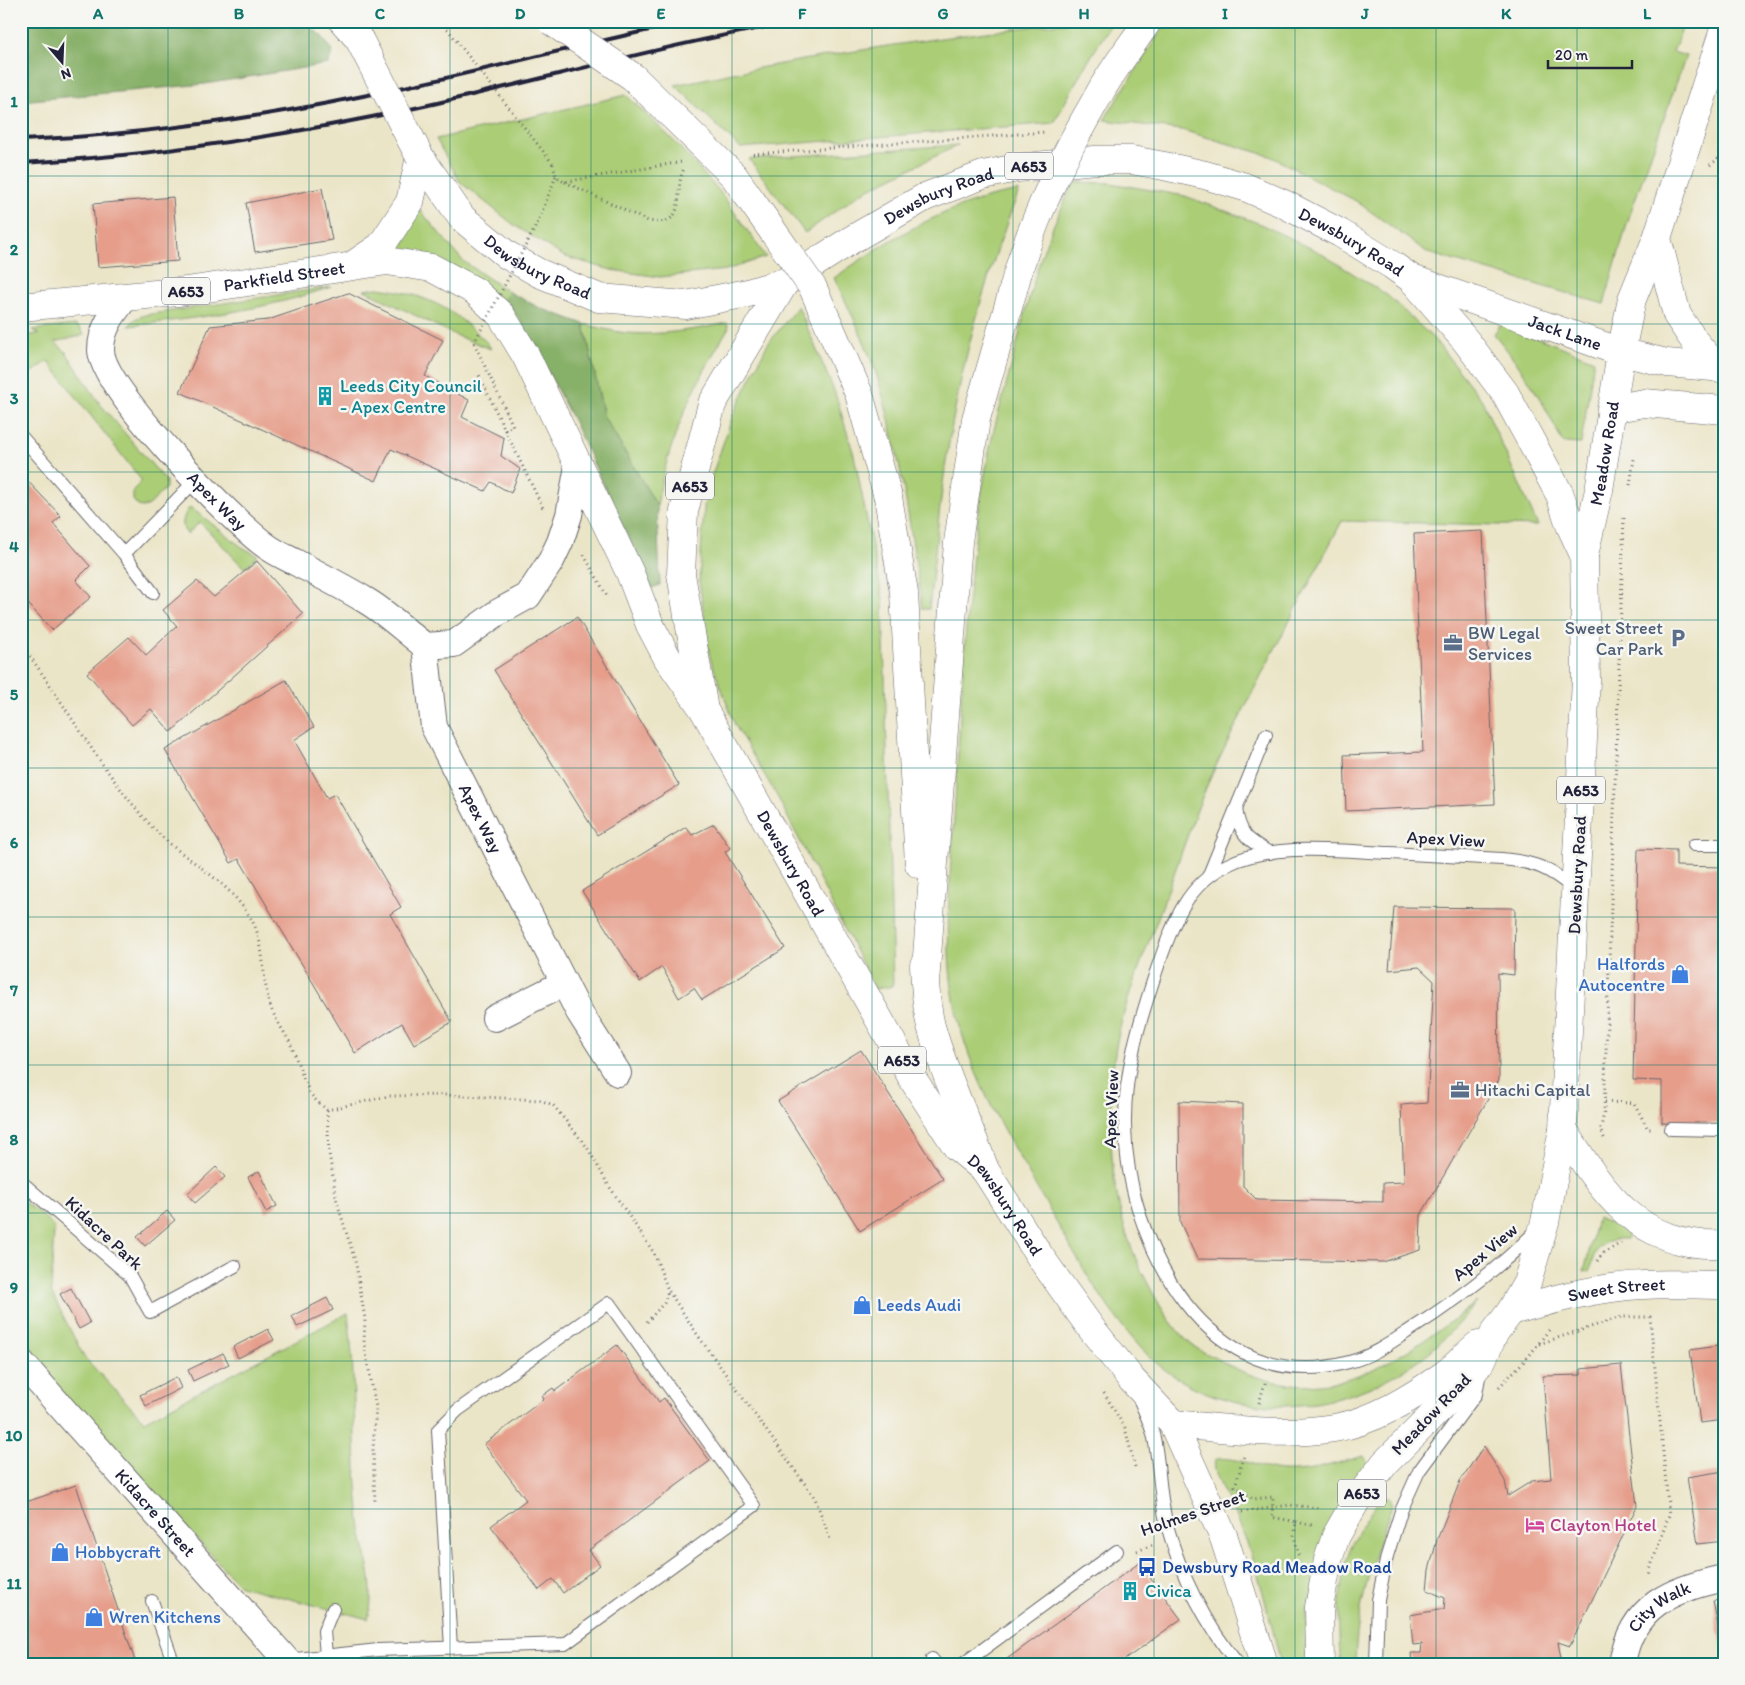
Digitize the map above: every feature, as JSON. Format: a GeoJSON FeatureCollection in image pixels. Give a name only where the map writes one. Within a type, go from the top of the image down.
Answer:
{"type":"FeatureCollection","features":[{"type":"Feature","properties":{"kind":"main road"},"geometry":{"type":"LineString","coordinates":[[551,21],[633,77],[734,176],[813,288],[859,394],[888,497],[904,592],[925,983],[930,1025],[948,1076],[970,1126],[985,1170]]}},
{"type":"Feature","properties":{"kind":"main road"},"geometry":{"type":"LineString","coordinates":[[925,983],[958,542],[976,419],[1023,250],[1097,96],[1148,21]]}},
{"type":"Feature","properties":{"kind":"main road","name":"Meadow Road"},"geometry":{"type":"LineString","coordinates":[[1584,555],[1599,490],[1621,352],[1632,299],[1657,238],[1724,29]]}},
{"type":"Feature","properties":{"kind":"main road","name":"Dewsbury Road"},"geometry":{"type":"LineString","coordinates":[[351,30],[420,158],[462,218],[507,255],[539,273],[599,298],[686,305],[748,294],[785,282],[851,240],[925,197],[983,175],[1017,168],[1095,160],[1132,160],[1205,175],[1245,187],[1284,204],[1340,233],[1412,279],[1466,341],[1505,393],[1560,495],[1570,526],[1584,555],[1586,680],[1564,1129],[1545,1222],[1527,1283],[1503,1321]]}},
{"type":"Feature","properties":{"kind":"main road","name":"A653"},"geometry":{"type":"LineString","coordinates":[[350,267],[381,246],[410,202],[420,158]]}},
{"type":"Feature","properties":{"kind":"main road"},"geometry":{"type":"LineString","coordinates":[[1657,238],[1677,315],[1695,342],[1720,368]]}},
{"type":"Feature","properties":{"kind":"main road","name":"Parkfield Street"},"geometry":{"type":"LineString","coordinates":[[21,307],[126,297],[276,279],[387,261],[432,268],[475,291],[488,324]]}},
{"type":"Feature","properties":{"kind":"main road","name":"Jack Lane"},"geometry":{"type":"LineString","coordinates":[[1412,279],[1621,352],[1667,363],[1720,368]]}},
{"type":"Feature","properties":{"kind":"main road","name":"A653"},"geometry":{"type":"LineString","coordinates":[[704,710],[681,574],[684,511],[712,404],[785,282]]}},
{"type":"Feature","properties":{"kind":"main road","name":"Dewsbury Road"},"geometry":{"type":"LineString","coordinates":[[488,324],[526,356],[630,573],[650,625],[668,659],[704,710],[914,1081],[957,1147],[985,1170],[1041,1258],[1091,1328],[1132,1380],[1173,1424],[1217,1521],[1256,1631],[1264,1664]]}},
{"type":"Feature","properties":{"kind":"main road"},"geometry":{"type":"LineString","coordinates":[[1611,410],[1644,403],[1724,410]]}},
{"type":"Feature","properties":{"kind":"main road"},"geometry":{"type":"LineString","coordinates":[[1564,1129],[1595,1180],[1620,1209],[1638,1223],[1672,1239],[1708,1245],[1724,1244]]}},
{"type":"Feature","properties":{"kind":"main road","name":"Sweet Street"},"geometry":{"type":"LineString","coordinates":[[1503,1321],[1549,1301],[1619,1287],[1644,1285],[1724,1285]]}},
{"type":"Feature","properties":{"kind":"main road","name":"Meadow Road"},"geometry":{"type":"LineString","coordinates":[[1320,1664],[1319,1607],[1328,1560],[1336,1536],[1345,1519],[1385,1463],[1462,1385],[1482,1360],[1503,1321]]}},
{"type":"Feature","properties":{"kind":"main road","name":"A653"},"geometry":{"type":"LineString","coordinates":[[1173,1424],[1296,1431],[1335,1428],[1368,1418],[1406,1400],[1446,1374],[1503,1321]]}},
{"type":"Feature","properties":{"kind":"street","name":"Apex Way"},"geometry":{"type":"LineString","coordinates":[[126,297],[111,315],[103,335],[101,352],[108,371],[126,400],[196,481],[265,546],[367,601],[425,646],[434,728],[579,1012],[618,1072]]}},
{"type":"Feature","properties":{"kind":"street"},"geometry":{"type":"LineString","coordinates":[[425,646],[454,644],[497,614],[528,596],[551,562],[560,542],[569,514],[578,466]]}},
{"type":"Feature","properties":{"kind":"street"},"geometry":{"type":"LineString","coordinates":[[496,1018],[564,983]]}},
{"type":"Feature","properties":{"kind":"street","name":"Kidacre Street"},"geometry":{"type":"LineString","coordinates":[[21,1362],[289,1662]]}},
{"type":"Feature","properties":{"kind":"street","name":"City Walk"},"geometry":{"type":"LineString","coordinates":[[1622,1664],[1631,1634],[1645,1612],[1668,1594],[1724,1578]]}},
{"type":"Feature","properties":{"kind":"lane"},"geometry":{"type":"LineString","coordinates":[[21,436],[124,554],[153,593]]}},
{"type":"Feature","properties":{"kind":"lane"},"geometry":{"type":"LineString","coordinates":[[124,554],[196,481]]}},
{"type":"Feature","properties":{"kind":"lane"},"geometry":{"type":"LineString","coordinates":[[1208,877],[1266,735]]}},
{"type":"Feature","properties":{"kind":"lane"},"geometry":{"type":"LineString","coordinates":[[1236,809],[1239,827],[1249,841],[1270,853]]}},
{"type":"Feature","properties":{"kind":"lane"},"geometry":{"type":"LineString","coordinates":[[1694,845],[1724,846]]}},
{"type":"Feature","properties":{"kind":"lane","name":"Apex View"},"geometry":{"type":"LineString","coordinates":[[1545,1222],[1504,1263],[1430,1318],[1367,1356],[1349,1363],[1324,1367],[1292,1368],[1270,1364],[1226,1344],[1194,1315],[1168,1277],[1155,1253],[1129,1176],[1125,1115],[1129,1068],[1135,1037],[1179,912],[1195,887],[1228,864],[1270,853],[1341,851],[1529,861],[1554,872],[1576,891]]}},
{"type":"Feature","properties":{"kind":"lane"},"geometry":{"type":"LineString","coordinates":[[1670,1129],[1724,1130]]}},
{"type":"Feature","properties":{"kind":"lane","name":"Kidacre Park"},"geometry":{"type":"LineString","coordinates":[[21,1184],[25,1185],[130,1276],[150,1312],[235,1266]]}},
{"type":"Feature","properties":{"kind":"lane"},"geometry":{"type":"LineString","coordinates":[[289,1662],[378,1650],[451,1648],[565,1644],[754,1506],[608,1303],[458,1410],[438,1430],[451,1648]]}},
{"type":"Feature","properties":{"kind":"lane"},"geometry":{"type":"LineString","coordinates":[[1376,1664],[1378,1600],[1387,1556],[1401,1511],[1419,1471],[1476,1394],[1482,1360]]}},
{"type":"Feature","properties":{"kind":"lane","name":"Dewsbury Road"},"geometry":{"type":"LineString","coordinates":[[1132,1380],[1154,1437],[1162,1500],[1171,1538],[1200,1610],[1217,1638],[1238,1664]]}},
{"type":"Feature","properties":{"kind":"lane"},"geometry":{"type":"LineString","coordinates":[[963,1664],[1117,1551]]}},
{"type":"Feature","properties":{"kind":"lane"},"geometry":{"type":"LineString","coordinates":[[152,1601],[174,1664]]}},
{"type":"Feature","properties":{"kind":"lane"},"geometry":{"type":"LineString","coordinates":[[326,1656],[324,1631],[333,1609]]}},
{"type":"Feature","properties":{"kind":"path"},"geometry":{"type":"LineString","coordinates":[[441,21],[553,164],[556,176],[538,222],[474,343],[513,426],[506,430]]}},
{"type":"Feature","properties":{"kind":"path"},"geometry":{"type":"LineString","coordinates":[[1705,168],[1718,159],[1724,144]]}},
{"type":"Feature","properties":{"kind":"path"},"geometry":{"type":"LineString","coordinates":[[556,176],[564,182],[648,221],[659,223],[672,218],[679,206],[680,174],[688,161],[564,182]]}},
{"type":"Feature","properties":{"kind":"path"},"geometry":{"type":"LineString","coordinates":[[478,373],[537,496]]}},
{"type":"Feature","properties":{"kind":"path"},"geometry":{"type":"LineString","coordinates":[[1604,1112],[1624,515]]}},
{"type":"Feature","properties":{"kind":"path"},"geometry":{"type":"LineString","coordinates":[[21,644],[52,686],[96,756],[126,795],[158,832],[220,881],[237,897],[252,920],[260,942],[264,981],[273,1015],[290,1042],[312,1096],[327,1110],[329,1153],[337,1202],[356,1264],[365,1319],[364,1343],[376,1407],[373,1450],[375,1503]]}},
{"type":"Feature","properties":{"kind":"path"},"geometry":{"type":"LineString","coordinates":[[327,1110],[389,1096],[446,1095],[540,1100],[554,1106],[587,1147],[609,1186],[654,1253],[668,1290],[699,1337],[815,1498],[830,1539]]}},
{"type":"Feature","properties":{"kind":"path"},"geometry":{"type":"LineString","coordinates":[[1605,1102],[1634,1103],[1648,1129],[1670,1129]]}},
{"type":"Feature","properties":{"kind":"path"},"geometry":{"type":"LineString","coordinates":[[631,1335],[650,1320],[664,1303],[668,1290]]}},
{"type":"Feature","properties":{"kind":"path"},"geometry":{"type":"LineString","coordinates":[[1538,1344],[1620,1317],[1650,1317],[1669,1515],[1651,1566],[1645,1612]]}},
{"type":"Feature","properties":{"kind":"path"},"geometry":{"type":"LineString","coordinates":[[1236,1486],[1253,1499],[1273,1497],[1272,1517],[1320,1528]]}},
{"type":"Feature","properties":{"kind":"path","name":"Holmes Street"},"geometry":{"type":"LineString","coordinates":[[1217,1521],[1240,1512],[1272,1506],[1308,1505],[1324,1508],[1345,1519]]}},
{"type":"Feature","properties":{"kind":"path"},"geometry":{"type":"LineString","coordinates":[[1296,1522],[1294,1536],[1300,1563]]}},
{"type":"Feature","properties":{"kind":"path","name":"Holmes Street"},"geometry":{"type":"LineString","coordinates":[[1117,1551],[1137,1551],[1171,1538]]}},
{"type":"Feature","properties":{"kind":"green space"},"geometry":{"type":"Polygon","coordinates":[[[21,21],[300,21],[320,34],[333,51],[328,64],[205,84],[21,101],[21,21]]]}},
{"type":"Feature","properties":{"kind":"green space"},"geometry":{"type":"Polygon","coordinates":[[[1082,21],[1113,21],[1081,73],[1054,123],[740,148],[675,85],[878,47],[1082,21]]]}},
{"type":"Feature","properties":{"kind":"green space"},"geometry":{"type":"Polygon","coordinates":[[[1167,21],[1487,21],[1683,26],[1673,52],[1686,56],[1630,214],[1604,304],[1428,253],[1356,201],[1270,156],[1182,130],[1104,120],[1167,21]]]}},
{"type":"Feature","properties":{"kind":"green space"},"geometry":{"type":"Polygon","coordinates":[[[626,95],[674,141],[721,193],[766,257],[726,270],[660,277],[611,270],[563,256],[514,225],[460,182],[436,139],[626,95]]]}},
{"type":"Feature","properties":{"kind":"green space"},"geometry":{"type":"Polygon","coordinates":[[[958,145],[861,193],[805,233],[749,159],[958,145]]]}},
{"type":"Feature","properties":{"kind":"green space"},"geometry":{"type":"Polygon","coordinates":[[[1074,182],[1110,183],[1185,196],[1258,223],[1317,251],[1387,295],[1434,339],[1482,400],[1538,526],[1342,521],[1245,707],[1206,787],[1125,1008],[1116,1049],[1111,1095],[1111,1146],[1117,1197],[1123,1222],[1141,1270],[1170,1320],[1192,1345],[1256,1377],[1291,1384],[1324,1383],[1356,1376],[1386,1363],[1446,1325],[1477,1302],[1455,1328],[1413,1364],[1380,1383],[1345,1396],[1308,1404],[1271,1406],[1234,1401],[1199,1390],[1167,1371],[1138,1345],[1110,1310],[1086,1273],[1012,1145],[975,1069],[957,1015],[949,962],[949,911],[964,660],[976,535],[993,435],[1029,298],[1047,240],[1074,182]]]}},
{"type":"Feature","properties":{"kind":"green space"},"geometry":{"type":"Polygon","coordinates":[[[1019,191],[990,272],[967,354],[946,459],[929,609],[922,609],[905,496],[880,386],[871,358],[834,278],[885,244],[939,215],[992,196],[1019,191]]]}},
{"type":"Feature","properties":{"kind":"green space"},"geometry":{"type":"Polygon","coordinates":[[[418,208],[463,261],[509,292],[504,299],[520,318],[544,364],[517,322],[397,253],[394,244],[418,208]]]}},
{"type":"Feature","properties":{"kind":"green space"},"geometry":{"type":"Polygon","coordinates":[[[331,287],[281,302],[256,307],[206,316],[129,326],[135,319],[145,315],[331,287]]]}},
{"type":"Feature","properties":{"kind":"green space"},"geometry":{"type":"Polygon","coordinates":[[[377,288],[404,292],[440,306],[462,320],[483,338],[491,349],[455,335],[364,290],[377,288]]]}},
{"type":"Feature","properties":{"kind":"green space"},"geometry":{"type":"Polygon","coordinates":[[[509,292],[540,308],[584,324],[604,417],[657,506],[660,585],[652,588],[573,420],[520,318],[504,299],[509,292]]]}},
{"type":"Feature","properties":{"kind":"green space"},"geometry":{"type":"Polygon","coordinates":[[[798,306],[835,393],[854,455],[883,600],[893,986],[875,989],[777,796],[735,725],[710,658],[699,581],[705,495],[733,415],[767,345],[798,306]]]}},
{"type":"Feature","properties":{"kind":"green space"},"geometry":{"type":"Polygon","coordinates":[[[727,323],[729,327],[694,392],[675,435],[657,506],[604,417],[584,324],[619,332],[645,334],[687,330],[727,323]]]}},
{"type":"Feature","properties":{"kind":"green space"},"geometry":{"type":"Polygon","coordinates":[[[1501,323],[1594,360],[1581,444],[1563,443],[1532,386],[1494,334],[1501,323]]]}},
{"type":"Feature","properties":{"kind":"green space"},"geometry":{"type":"Polygon","coordinates":[[[75,325],[80,328],[84,335],[55,342],[66,352],[100,404],[166,481],[166,488],[150,505],[138,506],[133,500],[133,490],[142,481],[48,361],[33,372],[28,370],[21,352],[21,336],[39,334],[32,330],[75,325]]]}},
{"type":"Feature","properties":{"kind":"green space"},"geometry":{"type":"Polygon","coordinates":[[[190,507],[242,547],[257,555],[257,557],[244,568],[200,522],[187,534],[183,527],[183,520],[190,507]]]}},
{"type":"Feature","properties":{"kind":"green space"},"geometry":{"type":"Polygon","coordinates":[[[21,1200],[54,1227],[51,1292],[84,1357],[144,1421],[348,1313],[353,1365],[356,1469],[360,1521],[369,1570],[371,1595],[368,1619],[240,1586],[42,1371],[21,1325],[21,1200]]]}},
{"type":"Feature","properties":{"kind":"green space"},"geometry":{"type":"Polygon","coordinates":[[[1597,1218],[1629,1233],[1627,1239],[1612,1240],[1601,1246],[1594,1257],[1590,1271],[1584,1272],[1597,1218]]]}},
{"type":"Feature","properties":{"kind":"green space"},"geometry":{"type":"Polygon","coordinates":[[[1364,1456],[1368,1463],[1356,1480],[1306,1612],[1307,1664],[1281,1664],[1251,1555],[1238,1520],[1219,1481],[1215,1460],[1227,1459],[1274,1470],[1297,1471],[1320,1468],[1364,1456]]]}},
{"type":"Feature","properties":{"kind":"green space"},"geometry":{"type":"Polygon","coordinates":[[[1380,1498],[1389,1498],[1392,1506],[1378,1544],[1362,1603],[1355,1664],[1341,1664],[1339,1607],[1345,1564],[1359,1531],[1380,1498]]]}},
{"type":"Feature","properties":{"kind":"building"},"geometry":{"type":"Polygon","coordinates":[[[322,188],[332,240],[255,252],[246,203],[322,188]]]}},
{"type":"Feature","properties":{"kind":"building"},"geometry":{"type":"Polygon","coordinates":[[[173,197],[178,261],[98,267],[93,204],[173,197]]]}},
{"type":"Feature","properties":{"kind":"building","name":"Leeds City Council - Apex Centre"},"geometry":{"type":"Polygon","coordinates":[[[348,293],[443,340],[425,376],[469,400],[462,417],[504,438],[501,456],[520,469],[511,493],[491,482],[485,491],[391,449],[376,481],[180,392],[210,326],[268,320],[348,293]]]}},
{"type":"Feature","properties":{"kind":"building"},"geometry":{"type":"Polygon","coordinates":[[[21,474],[61,516],[53,523],[90,566],[76,580],[91,597],[52,630],[21,596],[21,474]]]}},
{"type":"Feature","properties":{"kind":"building","name":"BW Legal Services"},"geometry":{"type":"Polygon","coordinates":[[[1483,531],[1495,804],[1346,811],[1344,755],[1423,752],[1414,534],[1483,531]]]}},
{"type":"Feature","properties":{"kind":"building"},"geometry":{"type":"Polygon","coordinates":[[[257,561],[303,614],[171,732],[151,709],[132,725],[87,673],[129,637],[146,655],[177,626],[163,610],[197,581],[214,597],[257,561]]]}},
{"type":"Feature","properties":{"kind":"building"},"geometry":{"type":"Polygon","coordinates":[[[577,617],[679,785],[597,835],[494,670],[577,617]]]}},
{"type":"Feature","properties":{"kind":"building"},"geometry":{"type":"Polygon","coordinates":[[[286,680],[314,727],[294,740],[327,798],[335,794],[401,907],[390,914],[452,1022],[414,1044],[402,1023],[355,1053],[239,859],[231,863],[165,750],[286,680]]]}},
{"type":"Feature","properties":{"kind":"building"},"geometry":{"type":"Polygon","coordinates":[[[714,824],[730,848],[725,852],[785,948],[702,1000],[694,988],[679,998],[662,967],[640,982],[582,891],[686,827],[692,835],[714,824]]]}},
{"type":"Feature","properties":{"kind":"building","name":"Halfords Autocentre"},"geometry":{"type":"Polygon","coordinates":[[[1638,849],[1676,850],[1676,866],[1724,867],[1724,1124],[1662,1123],[1662,1081],[1633,1080],[1638,849]]]}},
{"type":"Feature","properties":{"kind":"building","name":"Hitachi Capital"},"geometry":{"type":"Polygon","coordinates":[[[1394,907],[1515,908],[1514,975],[1498,973],[1499,1080],[1421,1215],[1420,1250],[1383,1262],[1197,1259],[1180,1222],[1179,1101],[1243,1104],[1243,1186],[1257,1200],[1383,1202],[1383,1183],[1404,1182],[1401,1105],[1427,1103],[1434,981],[1419,967],[1389,970],[1394,907]]]}},
{"type":"Feature","properties":{"kind":"building"},"geometry":{"type":"Polygon","coordinates":[[[861,1050],[943,1179],[860,1231],[778,1101],[861,1050]]]}},
{"type":"Feature","properties":{"kind":"building"},"geometry":{"type":"Polygon","coordinates":[[[216,1167],[225,1177],[195,1203],[187,1194],[216,1167]]]}},
{"type":"Feature","properties":{"kind":"building"},"geometry":{"type":"Polygon","coordinates":[[[259,1171],[277,1206],[266,1212],[248,1177],[259,1171]]]}},
{"type":"Feature","properties":{"kind":"building"},"geometry":{"type":"Polygon","coordinates":[[[167,1211],[175,1220],[145,1246],[137,1237],[167,1211]]]}},
{"type":"Feature","properties":{"kind":"building"},"geometry":{"type":"Polygon","coordinates":[[[71,1288],[90,1323],[79,1329],[60,1294],[71,1288]]]}},
{"type":"Feature","properties":{"kind":"building"},"geometry":{"type":"Polygon","coordinates":[[[327,1298],[333,1310],[297,1327],[292,1316],[327,1298]]]}},
{"type":"Feature","properties":{"kind":"building"},"geometry":{"type":"Polygon","coordinates":[[[268,1329],[274,1340],[238,1358],[233,1347],[268,1329]]]}},
{"type":"Feature","properties":{"kind":"building"},"geometry":{"type":"Polygon","coordinates":[[[617,1345],[659,1402],[664,1398],[710,1461],[589,1550],[600,1565],[563,1593],[553,1579],[539,1590],[491,1526],[526,1500],[484,1444],[544,1399],[542,1396],[553,1388],[555,1391],[617,1345]]]}},
{"type":"Feature","properties":{"kind":"building"},"geometry":{"type":"Polygon","coordinates":[[[1724,1345],[1724,1420],[1700,1423],[1690,1350],[1724,1345]]]}},
{"type":"Feature","properties":{"kind":"building"},"geometry":{"type":"Polygon","coordinates":[[[223,1353],[229,1364],[193,1381],[188,1370],[223,1353]]]}},
{"type":"Feature","properties":{"kind":"building","name":"Clayton Hotel"},"geometry":{"type":"Polygon","coordinates":[[[1621,1365],[1637,1506],[1570,1646],[1558,1642],[1562,1664],[1412,1664],[1411,1653],[1421,1653],[1422,1644],[1413,1645],[1410,1615],[1444,1609],[1445,1598],[1427,1590],[1429,1570],[1437,1540],[1460,1481],[1484,1446],[1505,1481],[1508,1496],[1532,1481],[1551,1479],[1543,1376],[1581,1375],[1581,1369],[1621,1365]]]}},
{"type":"Feature","properties":{"kind":"building"},"geometry":{"type":"Polygon","coordinates":[[[176,1377],[181,1388],[146,1406],[140,1395],[176,1377]]]}},
{"type":"Feature","properties":{"kind":"building"},"geometry":{"type":"Polygon","coordinates":[[[1724,1471],[1724,1541],[1698,1544],[1687,1477],[1724,1471]]]}},
{"type":"Feature","properties":{"kind":"building","name":"Hobbycraft"},"geometry":{"type":"Polygon","coordinates":[[[76,1485],[136,1664],[21,1664],[21,1489],[26,1502],[76,1485]]]}},
{"type":"Feature","properties":{"kind":"building","name":"Civica"},"geometry":{"type":"Polygon","coordinates":[[[1139,1563],[1181,1619],[1123,1661],[1125,1664],[1000,1664],[1139,1563]]]}},
{"type":"Feature","properties":{"kind":"building"},"geometry":{"type":"Polygon","coordinates":[[[1724,1599],[1724,1651],[1723,1651],[1713,1601],[1724,1599]]]}},
{"type":"Feature","properties":{"kind":"railway"},"geometry":{"type":"LineString","coordinates":[[21,140],[170,128],[268,114],[414,85],[691,21]]}},
{"type":"Feature","properties":{"kind":"railway"},"geometry":{"type":"LineString","coordinates":[[21,163],[170,150],[268,136],[415,108],[702,40],[799,21]]}},
{"type":"Feature","properties":{"kind":"place","name":"Leeds City Council - Apex Centre"},"geometry":{"type":"Point","coordinates":[325,396]}},
{"type":"Feature","properties":{"kind":"place","name":"Sweet Street Car Park"},"geometry":{"type":"Point","coordinates":[1678,638]}},
{"type":"Feature","properties":{"kind":"place","name":"BW Legal Services"},"geometry":{"type":"Point","coordinates":[1453,643]}},
{"type":"Feature","properties":{"kind":"place","name":"Halfords Autocentre"},"geometry":{"type":"Point","coordinates":[1680,974]}},
{"type":"Feature","properties":{"kind":"place","name":"Hitachi Capital"},"geometry":{"type":"Point","coordinates":[1460,1090]}},
{"type":"Feature","properties":{"kind":"place","name":"Leeds Audi"},"geometry":{"type":"Point","coordinates":[862,1305]}},
{"type":"Feature","properties":{"kind":"place","name":"Clayton Hotel"},"geometry":{"type":"Point","coordinates":[1535,1525]}},
{"type":"Feature","properties":{"kind":"place","name":"Hobbycraft"},"geometry":{"type":"Point","coordinates":[60,1552]}},
{"type":"Feature","properties":{"kind":"place","name":"Dewsbury Road Meadow Road"},"geometry":{"type":"Point","coordinates":[1147,1567]}},
{"type":"Feature","properties":{"kind":"place","name":"Civica"},"geometry":{"type":"Point","coordinates":[1130,1591]}},
{"type":"Feature","properties":{"kind":"place","name":"Wren Kitchens"},"geometry":{"type":"Point","coordinates":[94,1617]}}]}
